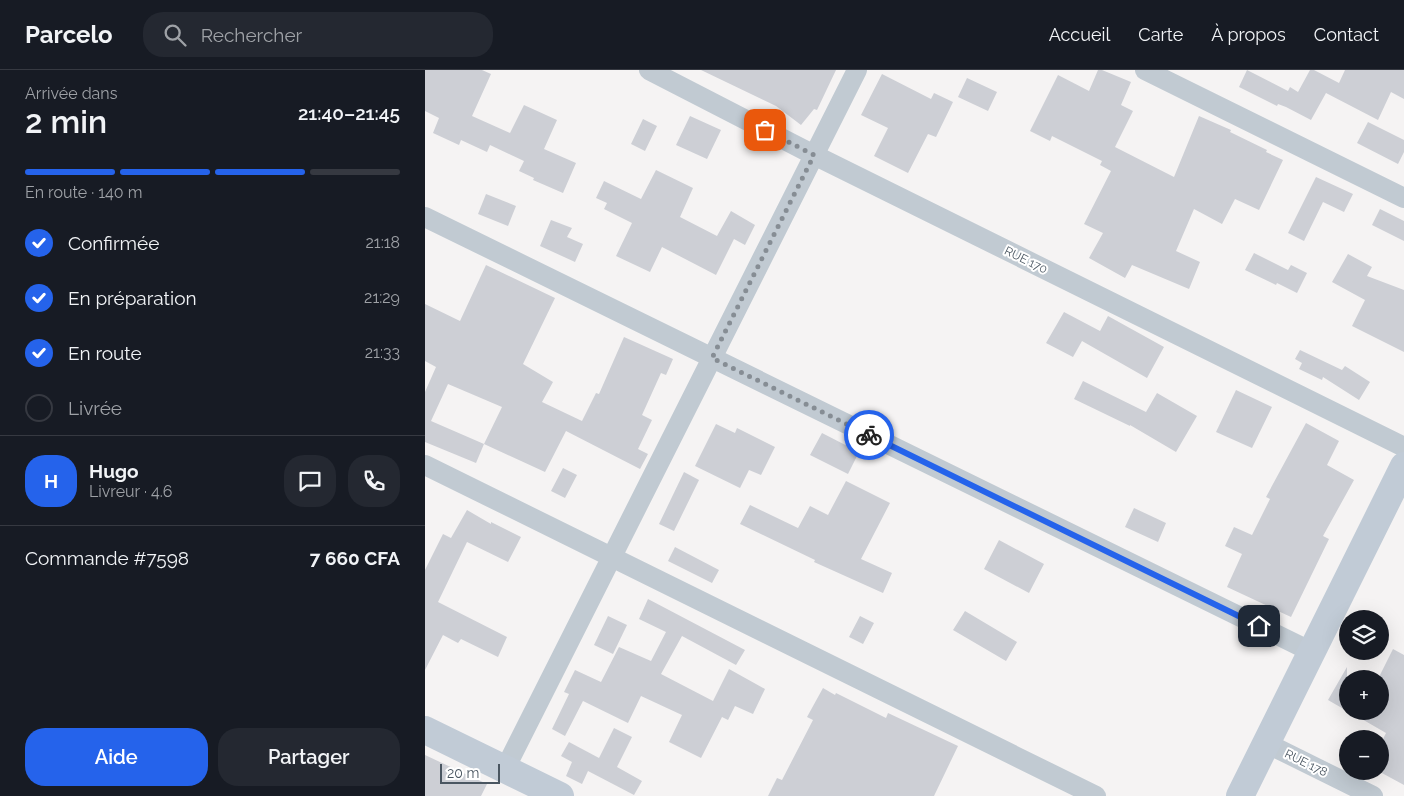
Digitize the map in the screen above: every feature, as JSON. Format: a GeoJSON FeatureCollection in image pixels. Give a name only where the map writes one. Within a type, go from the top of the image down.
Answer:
{"type":"FeatureCollection","features":[{"type":"Feature","properties":{"kind":"street","name":"RUE 170"},"geometry":{"type":"LineString","coordinates":[[649,70],[814,155],[1404,447]]}},
{"type":"Feature","properties":{"kind":"street"},"geometry":{"type":"LineString","coordinates":[[505,769],[857,70]]}},
{"type":"Feature","properties":{"kind":"street"},"geometry":{"type":"LineString","coordinates":[[1145,70],[1404,198]]}},
{"type":"Feature","properties":{"kind":"street"},"geometry":{"type":"LineString","coordinates":[[425,216],[1311,652]]}},
{"type":"Feature","properties":{"kind":"street"},"geometry":{"type":"LineString","coordinates":[[425,465],[1096,796]]}},
{"type":"Feature","properties":{"kind":"street"},"geometry":{"type":"LineString","coordinates":[[1240,796],[1404,466]]}},
{"type":"Feature","properties":{"kind":"street"},"geometry":{"type":"LineString","coordinates":[[425,730],[560,796]]}},
{"type":"Feature","properties":{"kind":"street","name":"RUE 178"},"geometry":{"type":"LineString","coordinates":[[1266,743],[1373,796]]}},
{"type":"Feature","properties":{"kind":"building"},"geometry":{"type":"Polygon","coordinates":[[[425,70],[482,70],[491,74],[472,116],[510,133],[524,105],[557,120],[544,149],[576,163],[563,193],[533,180],[534,178],[519,171],[524,161],[490,145],[487,152],[461,140],[459,145],[433,133],[439,118],[425,111],[425,70]]]}},
{"type":"Feature","properties":{"kind":"building"},"geometry":{"type":"Polygon","coordinates":[[[701,70],[836,70],[817,110],[814,109],[801,125],[776,106],[701,70]]]}},
{"type":"Feature","properties":{"kind":"building"},"geometry":{"type":"Polygon","coordinates":[[[1098,70],[1131,82],[1121,105],[1133,111],[1115,147],[1174,177],[1199,116],[1231,130],[1230,132],[1283,160],[1259,210],[1235,199],[1222,224],[1194,209],[1176,251],[1200,262],[1189,289],[1132,265],[1125,278],[1089,258],[1103,233],[1084,224],[1111,171],[1100,165],[1102,161],[1052,136],[1050,141],[1030,131],[1058,75],[1089,91],[1098,70]]]}},
{"type":"Feature","properties":{"kind":"building"},"geometry":{"type":"Polygon","coordinates":[[[1247,70],[1288,91],[1290,87],[1298,92],[1310,70],[1314,70],[1339,83],[1345,70],[1404,70],[1404,99],[1391,92],[1378,120],[1326,93],[1311,120],[1239,87],[1247,70]]]}},
{"type":"Feature","properties":{"kind":"building"},"geometry":{"type":"Polygon","coordinates":[[[882,74],[931,99],[934,93],[953,102],[936,137],[928,134],[908,173],[874,156],[888,128],[861,115],[882,74]]]}},
{"type":"Feature","properties":{"kind":"building"},"geometry":{"type":"Polygon","coordinates":[[[967,78],[997,92],[988,111],[958,97],[967,78]]]}},
{"type":"Feature","properties":{"kind":"building"},"geometry":{"type":"Polygon","coordinates":[[[690,116],[721,130],[707,159],[676,145],[690,116]]]}},
{"type":"Feature","properties":{"kind":"building"},"geometry":{"type":"Polygon","coordinates":[[[643,119],[657,126],[645,151],[631,144],[643,119]]]}},
{"type":"Feature","properties":{"kind":"building"},"geometry":{"type":"Polygon","coordinates":[[[1368,122],[1404,140],[1404,152],[1398,164],[1357,143],[1368,122]]]}},
{"type":"Feature","properties":{"kind":"building"},"geometry":{"type":"Polygon","coordinates":[[[656,170],[693,188],[680,217],[717,236],[731,211],[755,225],[745,245],[734,239],[716,275],[662,247],[650,272],[616,256],[632,223],[604,209],[607,203],[596,198],[604,181],[641,199],[656,170]]]}},
{"type":"Feature","properties":{"kind":"building"},"geometry":{"type":"Polygon","coordinates":[[[1316,177],[1353,194],[1344,212],[1323,202],[1304,241],[1288,233],[1316,177]]]}},
{"type":"Feature","properties":{"kind":"building"},"geometry":{"type":"Polygon","coordinates":[[[486,194],[516,206],[508,226],[478,214],[486,194]]]}},
{"type":"Feature","properties":{"kind":"building"},"geometry":{"type":"Polygon","coordinates":[[[1380,209],[1404,221],[1404,241],[1372,225],[1380,209]]]}},
{"type":"Feature","properties":{"kind":"building"},"geometry":{"type":"Polygon","coordinates":[[[551,220],[572,228],[567,237],[583,244],[575,262],[540,246],[551,220]]]}},
{"type":"Feature","properties":{"kind":"building"},"geometry":{"type":"Polygon","coordinates":[[[1254,253],[1288,270],[1291,265],[1307,273],[1297,293],[1245,270],[1254,253]]]}},
{"type":"Feature","properties":{"kind":"building"},"geometry":{"type":"Polygon","coordinates":[[[1348,254],[1372,267],[1367,276],[1404,290],[1404,352],[1352,326],[1365,300],[1332,282],[1348,254]]]}},
{"type":"Feature","properties":{"kind":"building"},"geometry":{"type":"Polygon","coordinates":[[[486,265],[555,298],[523,364],[553,382],[542,402],[582,421],[596,393],[599,394],[624,337],[673,359],[666,375],[661,373],[642,415],[652,420],[638,449],[648,454],[640,469],[566,431],[545,472],[484,444],[476,463],[425,442],[425,392],[436,367],[425,361],[425,304],[460,321],[486,265]],[[448,384],[431,421],[484,444],[502,407],[448,384]]]}},
{"type":"Feature","properties":{"kind":"building"},"geometry":{"type":"Polygon","coordinates":[[[1064,312],[1100,331],[1108,316],[1164,347],[1147,378],[1082,341],[1073,357],[1046,343],[1064,312]]]}},
{"type":"Feature","properties":{"kind":"building"},"geometry":{"type":"Polygon","coordinates":[[[1300,350],[1342,370],[1345,366],[1370,382],[1359,400],[1323,377],[1322,380],[1299,369],[1302,363],[1295,359],[1300,350]]]}},
{"type":"Feature","properties":{"kind":"building"},"geometry":{"type":"Polygon","coordinates":[[[1083,381],[1146,412],[1157,393],[1197,416],[1176,452],[1130,425],[1074,399],[1083,381]]]}},
{"type":"Feature","properties":{"kind":"building"},"geometry":{"type":"Polygon","coordinates":[[[1236,390],[1272,407],[1252,448],[1216,432],[1236,390]]]}},
{"type":"Feature","properties":{"kind":"building"},"geometry":{"type":"Polygon","coordinates":[[[1306,423],[1339,441],[1327,465],[1354,480],[1323,536],[1329,539],[1291,617],[1227,587],[1242,554],[1225,546],[1234,527],[1252,535],[1270,499],[1266,497],[1306,423]]]}},
{"type":"Feature","properties":{"kind":"building"},"geometry":{"type":"Polygon","coordinates":[[[716,424],[735,433],[737,428],[775,447],[761,475],[749,470],[740,488],[695,466],[716,424]]]}},
{"type":"Feature","properties":{"kind":"building"},"geometry":{"type":"Polygon","coordinates":[[[822,433],[859,452],[848,474],[810,455],[822,433]]]}},
{"type":"Feature","properties":{"kind":"building"},"geometry":{"type":"Polygon","coordinates":[[[563,468],[577,475],[565,498],[551,491],[563,468]]]}},
{"type":"Feature","properties":{"kind":"building"},"geometry":{"type":"Polygon","coordinates":[[[684,472],[699,480],[674,531],[659,524],[684,472]]]}},
{"type":"Feature","properties":{"kind":"building"},"geometry":{"type":"Polygon","coordinates":[[[846,481],[890,503],[861,559],[892,573],[883,593],[814,562],[815,560],[740,524],[750,505],[798,528],[810,506],[828,515],[846,481]]]}},
{"type":"Feature","properties":{"kind":"building"},"geometry":{"type":"Polygon","coordinates":[[[1134,508],[1166,523],[1158,542],[1125,527],[1134,508]]]}},
{"type":"Feature","properties":{"kind":"building"},"geometry":{"type":"Polygon","coordinates":[[[467,510],[491,524],[491,522],[521,537],[508,562],[467,542],[438,602],[507,637],[498,657],[461,639],[458,643],[443,635],[425,670],[425,570],[443,534],[451,538],[467,510]]]}},
{"type":"Feature","properties":{"kind":"building"},"geometry":{"type":"Polygon","coordinates":[[[999,540],[1044,564],[1029,593],[984,569],[999,540]]]}},
{"type":"Feature","properties":{"kind":"building"},"geometry":{"type":"Polygon","coordinates":[[[675,547],[719,570],[712,583],[668,561],[675,547]]]}},
{"type":"Feature","properties":{"kind":"building"},"geometry":{"type":"Polygon","coordinates":[[[648,599],[745,650],[736,665],[682,636],[661,674],[713,701],[729,669],[765,689],[753,714],[735,706],[728,720],[722,717],[701,758],[669,742],[682,715],[641,696],[628,723],[583,701],[565,736],[552,729],[569,694],[564,692],[575,670],[601,682],[619,647],[651,661],[666,632],[639,619],[648,599]]]}},
{"type":"Feature","properties":{"kind":"building"},"geometry":{"type":"Polygon","coordinates":[[[965,611],[1017,642],[1006,661],[953,630],[965,611]]]}},
{"type":"Feature","properties":{"kind":"building"},"geometry":{"type":"Polygon","coordinates":[[[608,616],[627,625],[613,654],[594,645],[608,616]]]}},
{"type":"Feature","properties":{"kind":"building"},"geometry":{"type":"Polygon","coordinates":[[[860,616],[874,623],[863,644],[849,637],[860,616]]]}},
{"type":"Feature","properties":{"kind":"building"},"geometry":{"type":"Polygon","coordinates":[[[1393,649],[1404,655],[1404,785],[1389,777],[1389,730],[1381,730],[1364,720],[1389,720],[1389,670],[1382,670],[1393,649]]]}},
{"type":"Feature","properties":{"kind":"building"},"geometry":{"type":"Polygon","coordinates":[[[1339,681],[1339,706],[1328,700],[1339,681]]]}},
{"type":"Feature","properties":{"kind":"building"},"geometry":{"type":"Polygon","coordinates":[[[823,688],[886,718],[888,713],[958,746],[934,796],[768,796],[777,778],[782,780],[813,720],[807,717],[823,688]]]}},
{"type":"Feature","properties":{"kind":"building"},"geometry":{"type":"Polygon","coordinates":[[[614,728],[632,737],[617,767],[642,781],[634,795],[588,771],[582,784],[566,776],[572,762],[561,756],[569,742],[599,758],[614,728]]]}},
{"type":"Feature","properties":{"kind":"building"},"geometry":{"type":"Polygon","coordinates":[[[425,755],[487,784],[481,796],[425,796],[425,755]]]}},
{"type":"Feature","properties":{"kind":"way so far"},"geometry":{"type":"LineString","coordinates":[[765,130],[814,155],[712,358],[869,435]]}},
{"type":"Feature","properties":{"kind":"route"},"geometry":{"type":"LineString","coordinates":[[869,435],[1259,626]]}}]}
